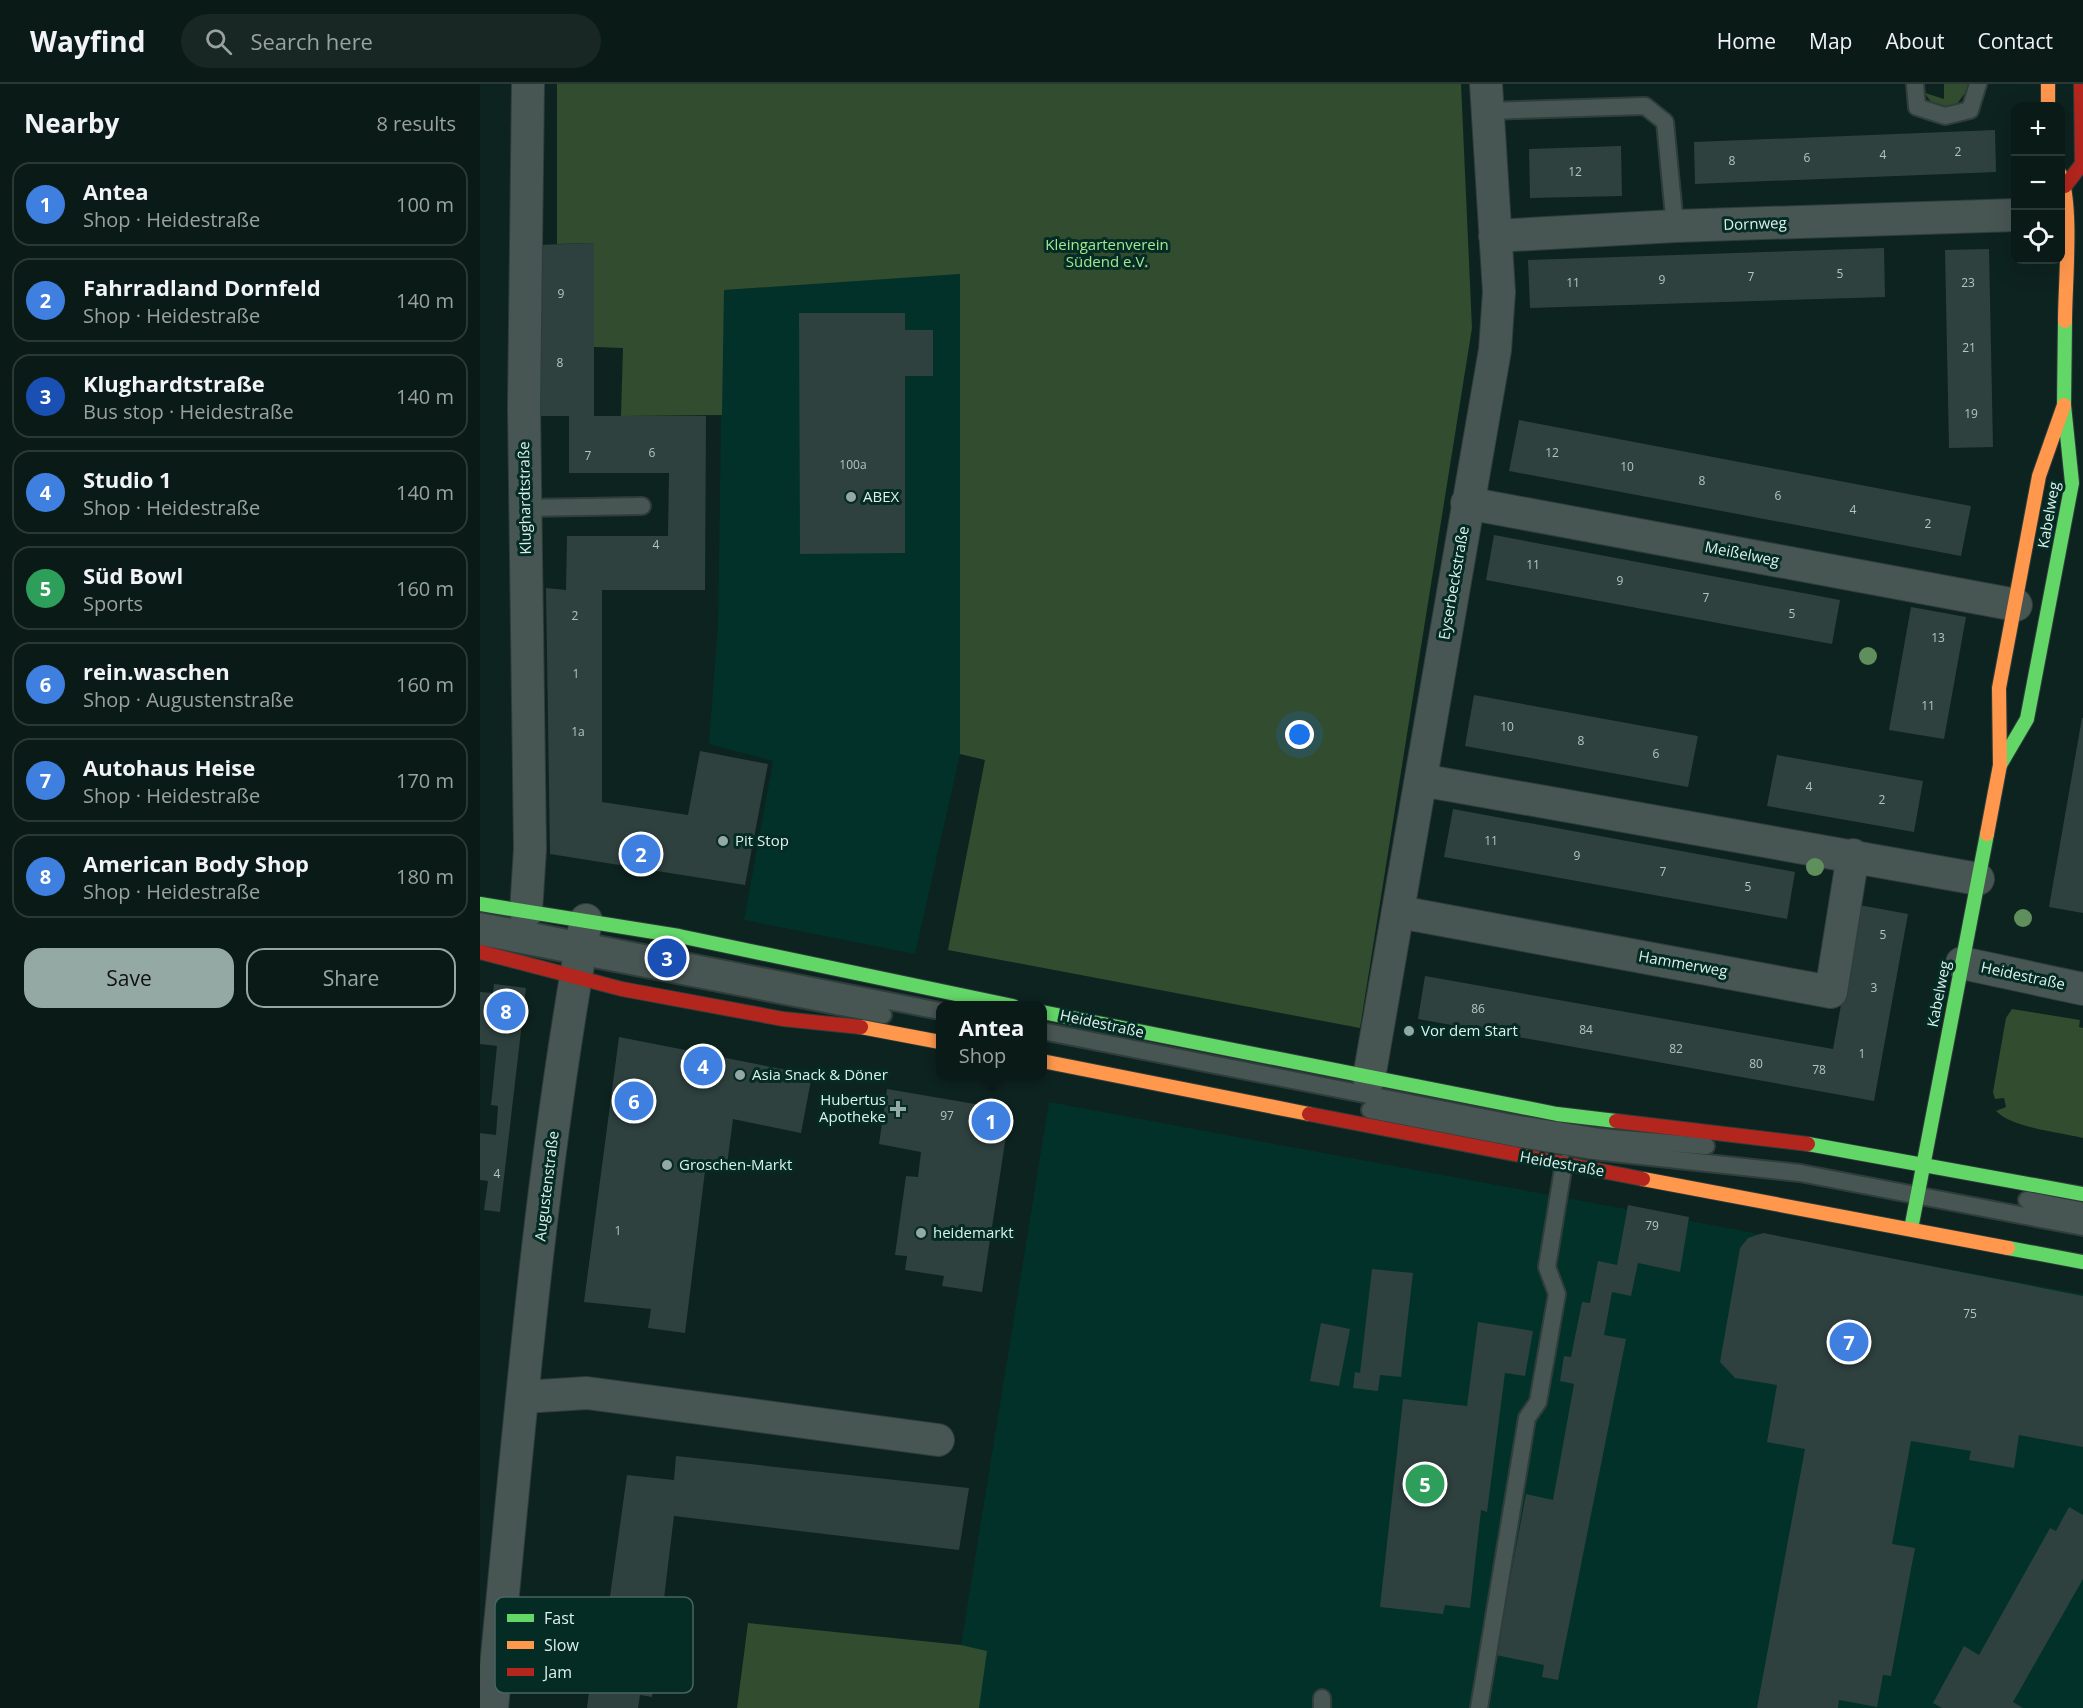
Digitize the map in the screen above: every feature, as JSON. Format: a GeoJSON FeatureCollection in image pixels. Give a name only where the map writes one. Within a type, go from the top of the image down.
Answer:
{"type":"FeatureCollection","features":[{"type":"Feature","properties":{"kind":"main road"},"geometry":{"type":"LineString","coordinates":[[2048,84],[2048,102]]}},
{"type":"Feature","properties":{"kind":"main road","name":"Kabelweg"},"geometry":{"type":"LineString","coordinates":[[2065,193],[2082,164],[2081,84]]}},
{"type":"Feature","properties":{"kind":"main road","name":"Kabelweg"},"geometry":{"type":"LineString","coordinates":[[2000,765],[2027,719],[2072,483],[2064,405],[2063,210]]}},
{"type":"Feature","properties":{"kind":"main road"},"geometry":{"type":"LineString","coordinates":[[2064,405],[2083,408]]}},
{"type":"Feature","properties":{"kind":"main road","name":"Kabelweg"},"geometry":{"type":"LineString","coordinates":[[1911,1229],[2000,765],[1999,688],[2039,477],[2064,405]]}},
{"type":"Feature","properties":{"kind":"main road"},"geometry":{"type":"LineString","coordinates":[[480,904],[526,912],[581,948],[622,989],[783,1019],[855,1026],[936,1041]]}},
{"type":"Feature","properties":{"kind":"main road"},"geometry":{"type":"LineString","coordinates":[[480,952],[581,948],[680,936],[994,1001]]}},
{"type":"Feature","properties":{"kind":"main road","name":"Heidestraße"},"geometry":{"type":"LineString","coordinates":[[1047,1013],[1557,1114],[1783,1139],[1920,1180],[2083,1194]]}},
{"type":"Feature","properties":{"kind":"main road","name":"Heidestraße"},"geometry":{"type":"LineString","coordinates":[[1047,1062],[2083,1262]]}},
{"type":"Feature","properties":{"kind":"street","name":"Klughardtstraße"},"geometry":{"type":"LineString","coordinates":[[526,912],[530,849],[525,508],[528,84]]}},
{"type":"Feature","properties":{"kind":"street","name":"Eyserbeckstraße"},"geometry":{"type":"LineString","coordinates":[[1369,1078],[1495,350],[1499,292],[1486,98]]}},
{"type":"Feature","properties":{"kind":"street","name":"Dornweg"},"geometry":{"type":"LineString","coordinates":[[1495,236],[1675,226],[2011,215]]}},
{"type":"Feature","properties":{"kind":"street","name":"Meißelweg"},"geometry":{"type":"LineString","coordinates":[[1467,503],[2016,605]]}},
{"type":"Feature","properties":{"kind":"street"},"geometry":{"type":"LineString","coordinates":[[1421,780],[1978,879]]}},
{"type":"Feature","properties":{"kind":"street","name":"Hammerweg"},"geometry":{"type":"LineString","coordinates":[[1399,912],[1831,992],[1853,855]]}},
{"type":"Feature","properties":{"kind":"street","name":"Augustenstraße"},"geometry":{"type":"LineString","coordinates":[[503,1597],[523,1397],[562,1063],[581,948]]}},
{"type":"Feature","properties":{"kind":"street","name":"Heidestraße"},"geometry":{"type":"LineString","coordinates":[[1962,963],[2083,989]]}},
{"type":"Feature","properties":{"kind":"street"},"geometry":{"type":"LineString","coordinates":[[523,1397],[587,1393],[938,1440]]}},
{"type":"Feature","properties":{"kind":"street","name":"Augustenstraße"},"geometry":{"type":"LineString","coordinates":[[492,1708],[495,1678]]}},
{"type":"Feature","properties":{"kind":"lane"},"geometry":{"type":"LineString","coordinates":[[1915,84],[1917,107],[1945,116],[1970,110],[1978,84]]}},
{"type":"Feature","properties":{"kind":"lane"},"geometry":{"type":"LineString","coordinates":[[1486,98],[1645,106],[1665,122],[1675,226]]}},
{"type":"Feature","properties":{"kind":"lane"},"geometry":{"type":"LineString","coordinates":[[525,508],[642,506]]}},
{"type":"Feature","properties":{"kind":"lane"},"geometry":{"type":"LineString","coordinates":[[480,921],[581,948],[936,1025]]}},
{"type":"Feature","properties":{"kind":"lane"},"geometry":{"type":"LineString","coordinates":[[480,936],[581,948],[936,1010]]}},
{"type":"Feature","properties":{"kind":"lane"},"geometry":{"type":"LineString","coordinates":[[1047,1032],[1588,1136],[1750,1150],[2083,1211]]}},
{"type":"Feature","properties":{"kind":"lane"},"geometry":{"type":"LineString","coordinates":[[1047,1047],[1514,1138],[1594,1150],[1800,1173],[1920,1180],[2083,1227]]}},
{"type":"Feature","properties":{"kind":"lane"},"geometry":{"type":"LineString","coordinates":[[1479,1708],[1527,1418],[1538,1402],[1557,1294],[1547,1268],[1564,1163]]}},
{"type":"Feature","properties":{"kind":"shaded area"},"geometry":{"type":"Polygon","coordinates":[[[960,274],[960,754],[915,954],[744,920],[773,761],[709,744],[718,624],[723,290],[960,274]]]}},
{"type":"Feature","properties":{"kind":"shaded area"},"geometry":{"type":"Polygon","coordinates":[[[1049,1102],[2083,1294],[2083,1708],[737,1708],[748,1623],[961,1645],[1049,1102]]]}},
{"type":"Feature","properties":{"kind":"green space","name":"Kleingartenverein Südend e.V."},"geometry":{"type":"Polygon","coordinates":[[[557,84],[1461,84],[1472,328],[1360,1028],[948,950],[985,760],[960,754],[960,274],[724,290],[722,415],[621,416],[623,348],[594,347],[594,243],[557,244],[557,84]]]}},
{"type":"Feature","properties":{"kind":"green space"},"geometry":{"type":"Polygon","coordinates":[[[1944,84],[1969,84],[1969,88],[1956,105],[1934,104],[1925,93],[1944,99],[1944,84]]]}},
{"type":"Feature","properties":{"kind":"green space"},"geometry":{"type":"Polygon","coordinates":[[[2012,1009],[2080,1020],[2079,1027],[2083,1028],[2083,1138],[2013,1122],[1996,1111],[2006,1107],[2004,1098],[1995,1099],[1993,1092],[2006,1018],[2012,1009]]]}},
{"type":"Feature","properties":{"kind":"green space"},"geometry":{"type":"Polygon","coordinates":[[[748,1623],[961,1645],[987,1651],[979,1708],[737,1708],[748,1623]]]}},
{"type":"Feature","properties":{"kind":"building"},"geometry":{"type":"Polygon","coordinates":[[[1995,130],[1996,172],[1695,184],[1694,142],[1995,130]]]}},
{"type":"Feature","properties":{"kind":"building"},"geometry":{"type":"Polygon","coordinates":[[[1621,146],[1622,196],[1530,198],[1529,149],[1621,146]]]}},
{"type":"Feature","properties":{"kind":"building"},"geometry":{"type":"Polygon","coordinates":[[[594,243],[594,416],[706,416],[705,590],[602,590],[602,802],[688,815],[700,751],[768,764],[745,885],[550,854],[546,588],[566,590],[567,536],[668,536],[669,473],[569,473],[569,416],[536,416],[537,245],[594,243]]]}},
{"type":"Feature","properties":{"kind":"building"},"geometry":{"type":"Polygon","coordinates":[[[1884,248],[1885,297],[1530,308],[1528,260],[1884,248]]]}},
{"type":"Feature","properties":{"kind":"building"},"geometry":{"type":"Polygon","coordinates":[[[1989,249],[1993,447],[1949,448],[1945,250],[1989,249]]]}},
{"type":"Feature","properties":{"kind":"building"},"geometry":{"type":"Polygon","coordinates":[[[799,313],[905,313],[905,330],[933,330],[933,376],[905,376],[905,553],[800,554],[799,313]]]}},
{"type":"Feature","properties":{"kind":"building"},"geometry":{"type":"Polygon","coordinates":[[[1519,420],[1971,506],[1961,556],[1509,471],[1519,420]]]}},
{"type":"Feature","properties":{"kind":"building"},"geometry":{"type":"Polygon","coordinates":[[[1494,535],[1840,600],[1832,644],[1486,580],[1494,535]]]}},
{"type":"Feature","properties":{"kind":"building"},"geometry":{"type":"Polygon","coordinates":[[[1911,607],[1966,617],[1944,739],[1889,730],[1911,607]]]}},
{"type":"Feature","properties":{"kind":"building"},"geometry":{"type":"Polygon","coordinates":[[[1474,695],[1698,736],[1688,787],[1465,746],[1474,695]]]}},
{"type":"Feature","properties":{"kind":"building"},"geometry":{"type":"Polygon","coordinates":[[[2083,718],[2083,913],[2049,907],[2083,718]]]}},
{"type":"Feature","properties":{"kind":"building"},"geometry":{"type":"Polygon","coordinates":[[[1777,755],[1923,781],[1914,832],[1767,806],[1777,755]]]}},
{"type":"Feature","properties":{"kind":"building"},"geometry":{"type":"Polygon","coordinates":[[[1453,809],[1795,872],[1787,919],[1444,857],[1453,809]]]}},
{"type":"Feature","properties":{"kind":"building"},"geometry":{"type":"Polygon","coordinates":[[[1859,905],[1908,914],[1874,1101],[1418,1019],[1425,976],[1833,1049],[1859,905]]]}},
{"type":"Feature","properties":{"kind":"building"},"geometry":{"type":"Polygon","coordinates":[[[494,984],[526,988],[500,1212],[484,1210],[488,1181],[480,1180],[480,1133],[496,1135],[498,1106],[491,1105],[497,1046],[480,1044],[480,992],[493,993],[494,984]]]}},
{"type":"Feature","properties":{"kind":"building"},"geometry":{"type":"Polygon","coordinates":[[[619,1037],[812,1075],[801,1133],[733,1119],[727,1165],[706,1163],[685,1333],[648,1328],[651,1309],[584,1302],[619,1037]]]}},
{"type":"Feature","properties":{"kind":"building"},"geometry":{"type":"Polygon","coordinates":[[[887,1089],[1010,1110],[982,1292],[942,1286],[944,1276],[905,1270],[907,1256],[895,1255],[906,1176],[918,1177],[921,1152],[879,1144],[887,1089]]]}},
{"type":"Feature","properties":{"kind":"building"},"geometry":{"type":"Polygon","coordinates":[[[1628,1205],[1689,1217],[1680,1272],[1638,1263],[1631,1296],[1612,1292],[1604,1335],[1626,1339],[1558,1680],[1542,1677],[1544,1665],[1496,1655],[1526,1494],[1553,1500],[1574,1384],[1560,1381],[1564,1356],[1571,1357],[1582,1302],[1590,1303],[1598,1261],[1617,1265],[1628,1205]]]}},
{"type":"Feature","properties":{"kind":"building"},"geometry":{"type":"Polygon","coordinates":[[[1763,1233],[2083,1296],[2083,1447],[2019,1435],[2014,1468],[1969,1460],[1971,1451],[1911,1441],[1892,1544],[1915,1548],[1891,1676],[1883,1675],[1877,1707],[1839,1700],[1838,1708],[1757,1708],[1805,1449],[1767,1442],[1777,1385],[1735,1378],[1720,1362],[1740,1248],[1748,1238],[1763,1233]]]}},
{"type":"Feature","properties":{"kind":"building"},"geometry":{"type":"Polygon","coordinates":[[[1372,1269],[1413,1273],[1401,1377],[1380,1375],[1378,1391],[1353,1388],[1355,1372],[1360,1373],[1372,1269]]]}},
{"type":"Feature","properties":{"kind":"building"},"geometry":{"type":"Polygon","coordinates":[[[1478,1322],[1533,1331],[1525,1376],[1505,1373],[1487,1512],[1481,1510],[1470,1608],[1445,1605],[1443,1614],[1380,1607],[1403,1399],[1467,1406],[1478,1322]]]}},
{"type":"Feature","properties":{"kind":"building"},"geometry":{"type":"Polygon","coordinates":[[[1321,1323],[1350,1329],[1339,1386],[1310,1381],[1321,1323]]]}},
{"type":"Feature","properties":{"kind":"building"},"geometry":{"type":"Polygon","coordinates":[[[676,1456],[969,1488],[959,1550],[674,1516],[664,1597],[610,1597],[627,1475],[674,1480],[676,1456]]]}},
{"type":"Feature","properties":{"kind":"building"},"geometry":{"type":"Polygon","coordinates":[[[2069,1507],[2083,1515],[2083,1579],[2013,1702],[2023,1708],[1942,1708],[1933,1703],[1964,1646],[1979,1655],[2050,1528],[2056,1531],[2069,1507]]]}},
{"type":"Feature","properties":{"kind":"building"},"geometry":{"type":"Polygon","coordinates":[[[589,1693],[652,1693],[652,1697],[640,1695],[638,1708],[587,1708],[589,1693]]]}},
{"type":"Feature","properties":{"kind":"traffic: fast"},"geometry":{"type":"LineString","coordinates":[[2000,765],[2027,719],[2072,483],[2064,405],[2065,321]]}},
{"type":"Feature","properties":{"kind":"traffic: fast"},"geometry":{"type":"LineString","coordinates":[[1911,1229],[1987,834]]}},
{"type":"Feature","properties":{"kind":"traffic: fast"},"geometry":{"type":"LineString","coordinates":[[480,904],[679,936],[989,1001]]}},
{"type":"Feature","properties":{"kind":"traffic: fast"},"geometry":{"type":"LineString","coordinates":[[1047,1013],[1557,1114],[1616,1121]]}},
{"type":"Feature","properties":{"kind":"traffic: fast"},"geometry":{"type":"LineString","coordinates":[[1808,1144],[2083,1194]]}},
{"type":"Feature","properties":{"kind":"traffic: fast"},"geometry":{"type":"LineString","coordinates":[[2008,1248],[2083,1262]]}},
{"type":"Feature","properties":{"kind":"traffic: slow"},"geometry":{"type":"LineString","coordinates":[[2048,84],[2048,102]]}},
{"type":"Feature","properties":{"kind":"traffic: slow"},"geometry":{"type":"LineString","coordinates":[[2065,196],[2067,224],[2065,321]]}},
{"type":"Feature","properties":{"kind":"traffic: slow"},"geometry":{"type":"LineString","coordinates":[[1987,834],[2000,765],[1999,688],[2039,476],[2064,405]]}},
{"type":"Feature","properties":{"kind":"traffic: slow"},"geometry":{"type":"LineString","coordinates":[[861,1027],[936,1041]]}},
{"type":"Feature","properties":{"kind":"traffic: slow"},"geometry":{"type":"LineString","coordinates":[[1047,1062],[1309,1114]]}},
{"type":"Feature","properties":{"kind":"traffic: slow"},"geometry":{"type":"LineString","coordinates":[[1643,1179],[2008,1248]]}},
{"type":"Feature","properties":{"kind":"traffic: jam"},"geometry":{"type":"LineString","coordinates":[[2065,186],[2082,164],[2081,84]]}},
{"type":"Feature","properties":{"kind":"traffic: jam"},"geometry":{"type":"LineString","coordinates":[[480,952],[622,989],[783,1019],[861,1027]]}},
{"type":"Feature","properties":{"kind":"traffic: jam"},"geometry":{"type":"LineString","coordinates":[[1309,1114],[1643,1179]]}},
{"type":"Feature","properties":{"kind":"traffic: jam"},"geometry":{"type":"LineString","coordinates":[[1616,1121],[1808,1144]]}},
{"type":"Feature","properties":{"kind":"place","name":"ABEX"},"geometry":{"type":"Point","coordinates":[851,497]}},
{"type":"Feature","properties":{"kind":"place","name":"Pit Stop"},"geometry":{"type":"Point","coordinates":[723,841]}},
{"type":"Feature","properties":{"kind":"place","name":"Fahrradland Dornfeld"},"geometry":{"type":"Point","coordinates":[641,854]}},
{"type":"Feature","properties":{"kind":"place","name":"Klughardtstraße"},"geometry":{"type":"Point","coordinates":[667,958]}},
{"type":"Feature","properties":{"kind":"place","name":"American Body Shop"},"geometry":{"type":"Point","coordinates":[506,1011]}},
{"type":"Feature","properties":{"kind":"place","name":"Vor dem Start"},"geometry":{"type":"Point","coordinates":[1409,1031]}},
{"type":"Feature","properties":{"kind":"place","name":"Studio 1"},"geometry":{"type":"Point","coordinates":[703,1066]}},
{"type":"Feature","properties":{"kind":"place","name":"Asia Snack & Döner"},"geometry":{"type":"Point","coordinates":[740,1075]}},
{"type":"Feature","properties":{"kind":"place","name":"rein.waschen"},"geometry":{"type":"Point","coordinates":[634,1101]}},
{"type":"Feature","properties":{"kind":"place","name":"Hubertus Apotheke"},"geometry":{"type":"Point","coordinates":[898,1109]}},
{"type":"Feature","properties":{"kind":"place","name":"Antea"},"geometry":{"type":"Point","coordinates":[991,1121]}},
{"type":"Feature","properties":{"kind":"place","name":"Groschen-Markt"},"geometry":{"type":"Point","coordinates":[667,1165]}},
{"type":"Feature","properties":{"kind":"place","name":"heidemarkt"},"geometry":{"type":"Point","coordinates":[921,1233]}},
{"type":"Feature","properties":{"kind":"place","name":"Autohaus Heise"},"geometry":{"type":"Point","coordinates":[1849,1342]}},
{"type":"Feature","properties":{"kind":"place","name":"Süd Bowl"},"geometry":{"type":"Point","coordinates":[1425,1484]}}]}
